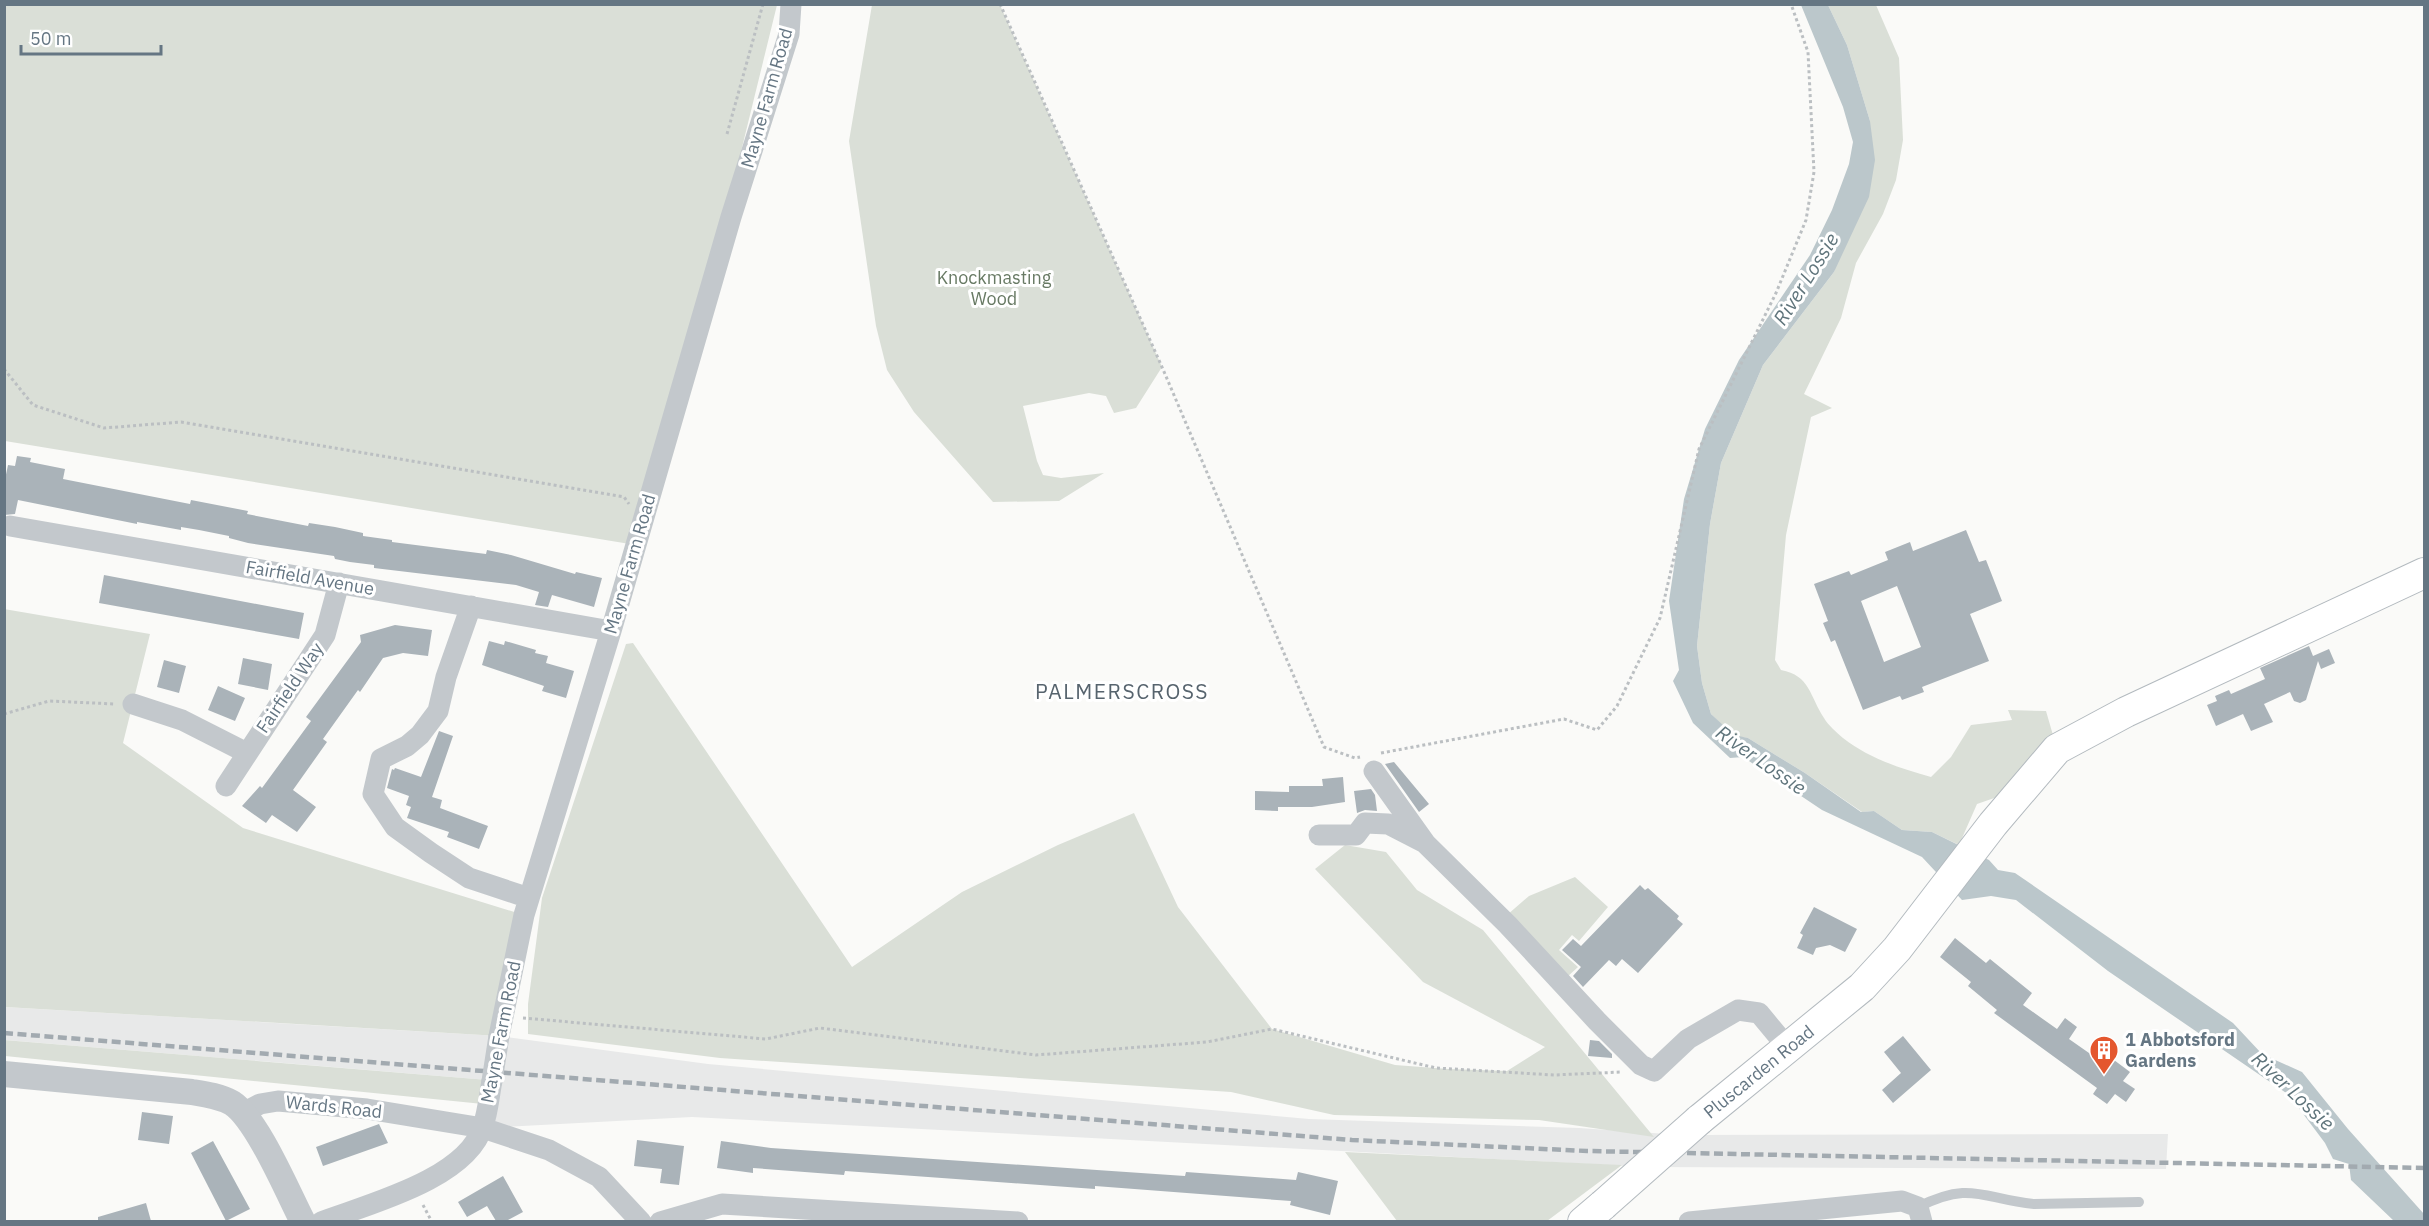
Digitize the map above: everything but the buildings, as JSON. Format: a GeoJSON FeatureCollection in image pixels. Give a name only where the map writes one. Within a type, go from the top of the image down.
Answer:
{"type":"FeatureCollection","features":[{"type":"Feature","properties":{"kind":"main road","name":"Pluscarden Road"},"geometry":{"type":"LineString","coordinates":[[1593,1213],[1699,1120],[1862,987],[1926,914],[1993,824],[2057,749],[2126,712],[2424,573]]}},
{"type":"Feature","properties":{"kind":"street","name":"Mayne Farm Road"},"geometry":{"type":"LineString","coordinates":[[483,1128],[501,1026],[529,898],[611,631],[731,217],[789,34],[791,4]]}},
{"type":"Feature","properties":{"kind":"street","name":"Fairfield Avenue"},"geometry":{"type":"LineString","coordinates":[[10,526],[611,631]]}},
{"type":"Feature","properties":{"kind":"street","name":"Fairfield Way"},"geometry":{"type":"LineString","coordinates":[[226,786],[325,635],[339,583]]}},
{"type":"Feature","properties":{"kind":"street"},"geometry":{"type":"LineString","coordinates":[[471,606],[446,677],[438,711],[420,735],[407,746],[381,759],[373,794],[395,826],[431,853],[469,878],[529,898]]}},
{"type":"Feature","properties":{"kind":"street"},"geometry":{"type":"LineString","coordinates":[[133,704],[182,720],[246,753]]}},
{"type":"Feature","properties":{"kind":"street"},"geometry":{"type":"LineString","coordinates":[[1373,760],[1426,844],[1508,925],[1641,1065],[1654,1071],[1688,1039],[1738,1010],[1759,1013],[1788,1048]]}},
{"type":"Feature","properties":{"kind":"street"},"geometry":{"type":"LineString","coordinates":[[1319,835],[1356,835],[1365,823],[1388,824],[1426,844]]}},
{"type":"Feature","properties":{"kind":"street"},"geometry":{"type":"LineString","coordinates":[[7,1077],[192,1092],[223,1100],[243,1113],[253,1125],[303,1221]]}},
{"type":"Feature","properties":{"kind":"street","name":"Wards Road"},"geometry":{"type":"LineString","coordinates":[[243,1113],[260,1104],[278,1101],[367,1109],[483,1128],[549,1150],[599,1176],[641,1221]]}},
{"type":"Feature","properties":{"kind":"street"},"geometry":{"type":"LineString","coordinates":[[321,1221],[414,1188],[432,1178],[465,1156],[483,1128]]}},
{"type":"Feature","properties":{"kind":"street"},"geometry":{"type":"LineString","coordinates":[[1689,1221],[1902,1201],[1920,1214]]}},
{"type":"Feature","properties":{"kind":"street"},"geometry":{"type":"LineString","coordinates":[[660,1221],[722,1204],[807,1214],[1018,1221]]}},
{"type":"Feature","properties":{"kind":"lane"},"geometry":{"type":"LineString","coordinates":[[1920,1214],[1941,1196],[1961,1192],[1978,1192],[2018,1203],[2034,1204],[2139,1202]]}},
{"type":"Feature","properties":{"kind":"path"},"geometry":{"type":"LineString","coordinates":[[727,134],[763,4]]}},
{"type":"Feature","properties":{"kind":"path"},"geometry":{"type":"LineString","coordinates":[[1000,4],[1162,366],[1324,747],[1355,758],[1373,760],[1564,719],[1597,730],[1617,706],[1660,618],[1699,449],[1776,293],[1806,220],[1814,172],[1808,51],[1791,4]]}},
{"type":"Feature","properties":{"kind":"path"},"geometry":{"type":"LineString","coordinates":[[4,369],[33,405],[104,428],[181,422],[624,497],[642,522]]}},
{"type":"Feature","properties":{"kind":"path"},"geometry":{"type":"LineString","coordinates":[[4,714],[49,701],[133,704]]}},
{"type":"Feature","properties":{"kind":"path"},"geometry":{"type":"LineString","coordinates":[[501,1026],[766,1039],[820,1028],[1036,1055],[1207,1042],[1272,1029],[1436,1068],[1554,1075],[1654,1071]]}},
{"type":"Feature","properties":{"kind":"shaded area"},"geometry":{"type":"Polygon","coordinates":[[[4,1007],[499,1036],[708,1064],[1309,1119],[1579,1128],[1682,1135],[2168,1134],[2166,1169],[1646,1167],[692,1117],[483,1128],[488,1080],[5,1040],[4,1007]]]}},
{"type":"Feature","properties":{"kind":"green space"},"geometry":{"type":"Polygon","coordinates":[[[4,5],[777,5],[689,363],[636,545],[5,441],[4,5]]]}},
{"type":"Feature","properties":{"kind":"green space","name":"Knockmasting Wood"},"geometry":{"type":"Polygon","coordinates":[[[872,5],[1000,5],[1162,367],[1136,408],[1114,413],[1106,396],[1089,393],[1023,406],[1037,461],[1043,475],[1061,478],[1104,473],[1059,501],[993,502],[914,412],[887,370],[876,326],[849,141],[872,5]]]}},
{"type":"Feature","properties":{"kind":"green space"},"geometry":{"type":"Polygon","coordinates":[[[1828,5],[1876,5],[1899,58],[1903,140],[1896,180],[1883,214],[1856,263],[1841,318],[1804,394],[1832,408],[1811,417],[1786,535],[1775,660],[1781,670],[1791,673],[1804,682],[1826,721],[1843,738],[1874,757],[1931,777],[1951,757],[1971,725],[2012,720],[2008,710],[2046,711],[2057,749],[2023,788],[1977,804],[1959,845],[1932,832],[1902,830],[1874,811],[1862,812],[1748,738],[1734,736],[1711,714],[1702,683],[1697,646],[1710,524],[1721,463],[1763,365],[1834,272],[1870,121],[1847,45],[1828,5]]]}},
{"type":"Feature","properties":{"kind":"green space"},"geometry":{"type":"Polygon","coordinates":[[[4,609],[150,634],[123,743],[243,828],[524,915],[499,1036],[5,1007],[4,609]]]}},
{"type":"Feature","properties":{"kind":"green space"},"geometry":{"type":"Polygon","coordinates":[[[633,643],[852,967],[962,892],[1058,845],[1134,813],[1178,907],[1272,1029],[1395,1065],[1448,1069],[1507,1071],[1545,1047],[1423,982],[1315,869],[1345,845],[1386,852],[1417,890],[1483,930],[1654,1137],[1539,1120],[1334,1115],[1231,1092],[720,1058],[528,1034],[528,1004],[542,898],[626,644],[633,643]]]}},
{"type":"Feature","properties":{"kind":"green space"},"geometry":{"type":"Polygon","coordinates":[[[1575,877],[1608,907],[1579,941],[1572,935],[1559,950],[1578,967],[1566,978],[1507,915],[1529,896],[1575,877]]]}},
{"type":"Feature","properties":{"kind":"green space"},"geometry":{"type":"Polygon","coordinates":[[[4,1040],[488,1080],[483,1104],[5,1056],[4,1040]]]}},
{"type":"Feature","properties":{"kind":"green space"},"geometry":{"type":"Polygon","coordinates":[[[1345,1152],[1622,1165],[1547,1221],[1397,1221],[1345,1152]]]}},
{"type":"Feature","properties":{"kind":"water","name":"River Lossie"},"geometry":{"type":"Polygon","coordinates":[[[1801,5],[1828,5],[1847,45],[1870,121],[1875,160],[1869,197],[1834,272],[1763,365],[1721,463],[1710,524],[1697,646],[1702,683],[1711,714],[1734,735],[1748,738],[1805,773],[1861,812],[1874,811],[1902,830],[1932,832],[1989,860],[1998,870],[2015,873],[2233,1023],[2262,1054],[2302,1072],[2348,1129],[2424,1214],[2424,1221],[2394,1221],[2351,1180],[2349,1164],[2333,1159],[2325,1143],[2289,1095],[2108,971],[2016,900],[1991,896],[1962,900],[1922,857],[1822,810],[1743,757],[1730,758],[1693,723],[1673,681],[1679,670],[1669,601],[1684,499],[1705,429],[1739,360],[1810,255],[1832,210],[1849,164],[1853,142],[1843,107],[1801,5]]]}},
{"type":"Feature","properties":{"kind":"railway"},"geometry":{"type":"LineString","coordinates":[[4,1033],[1352,1140],[1587,1151],[2424,1168]]}},
{"type":"Feature","properties":{"kind":"place","name":"1 Abbotsford Gardens"},"geometry":{"type":"Point","coordinates":[2104,1076]}},
{"type":"Feature","properties":{"kind":"district","name":"PALMERSCROSS"},"geometry":{"type":"Point","coordinates":[1122,692]}}]}
